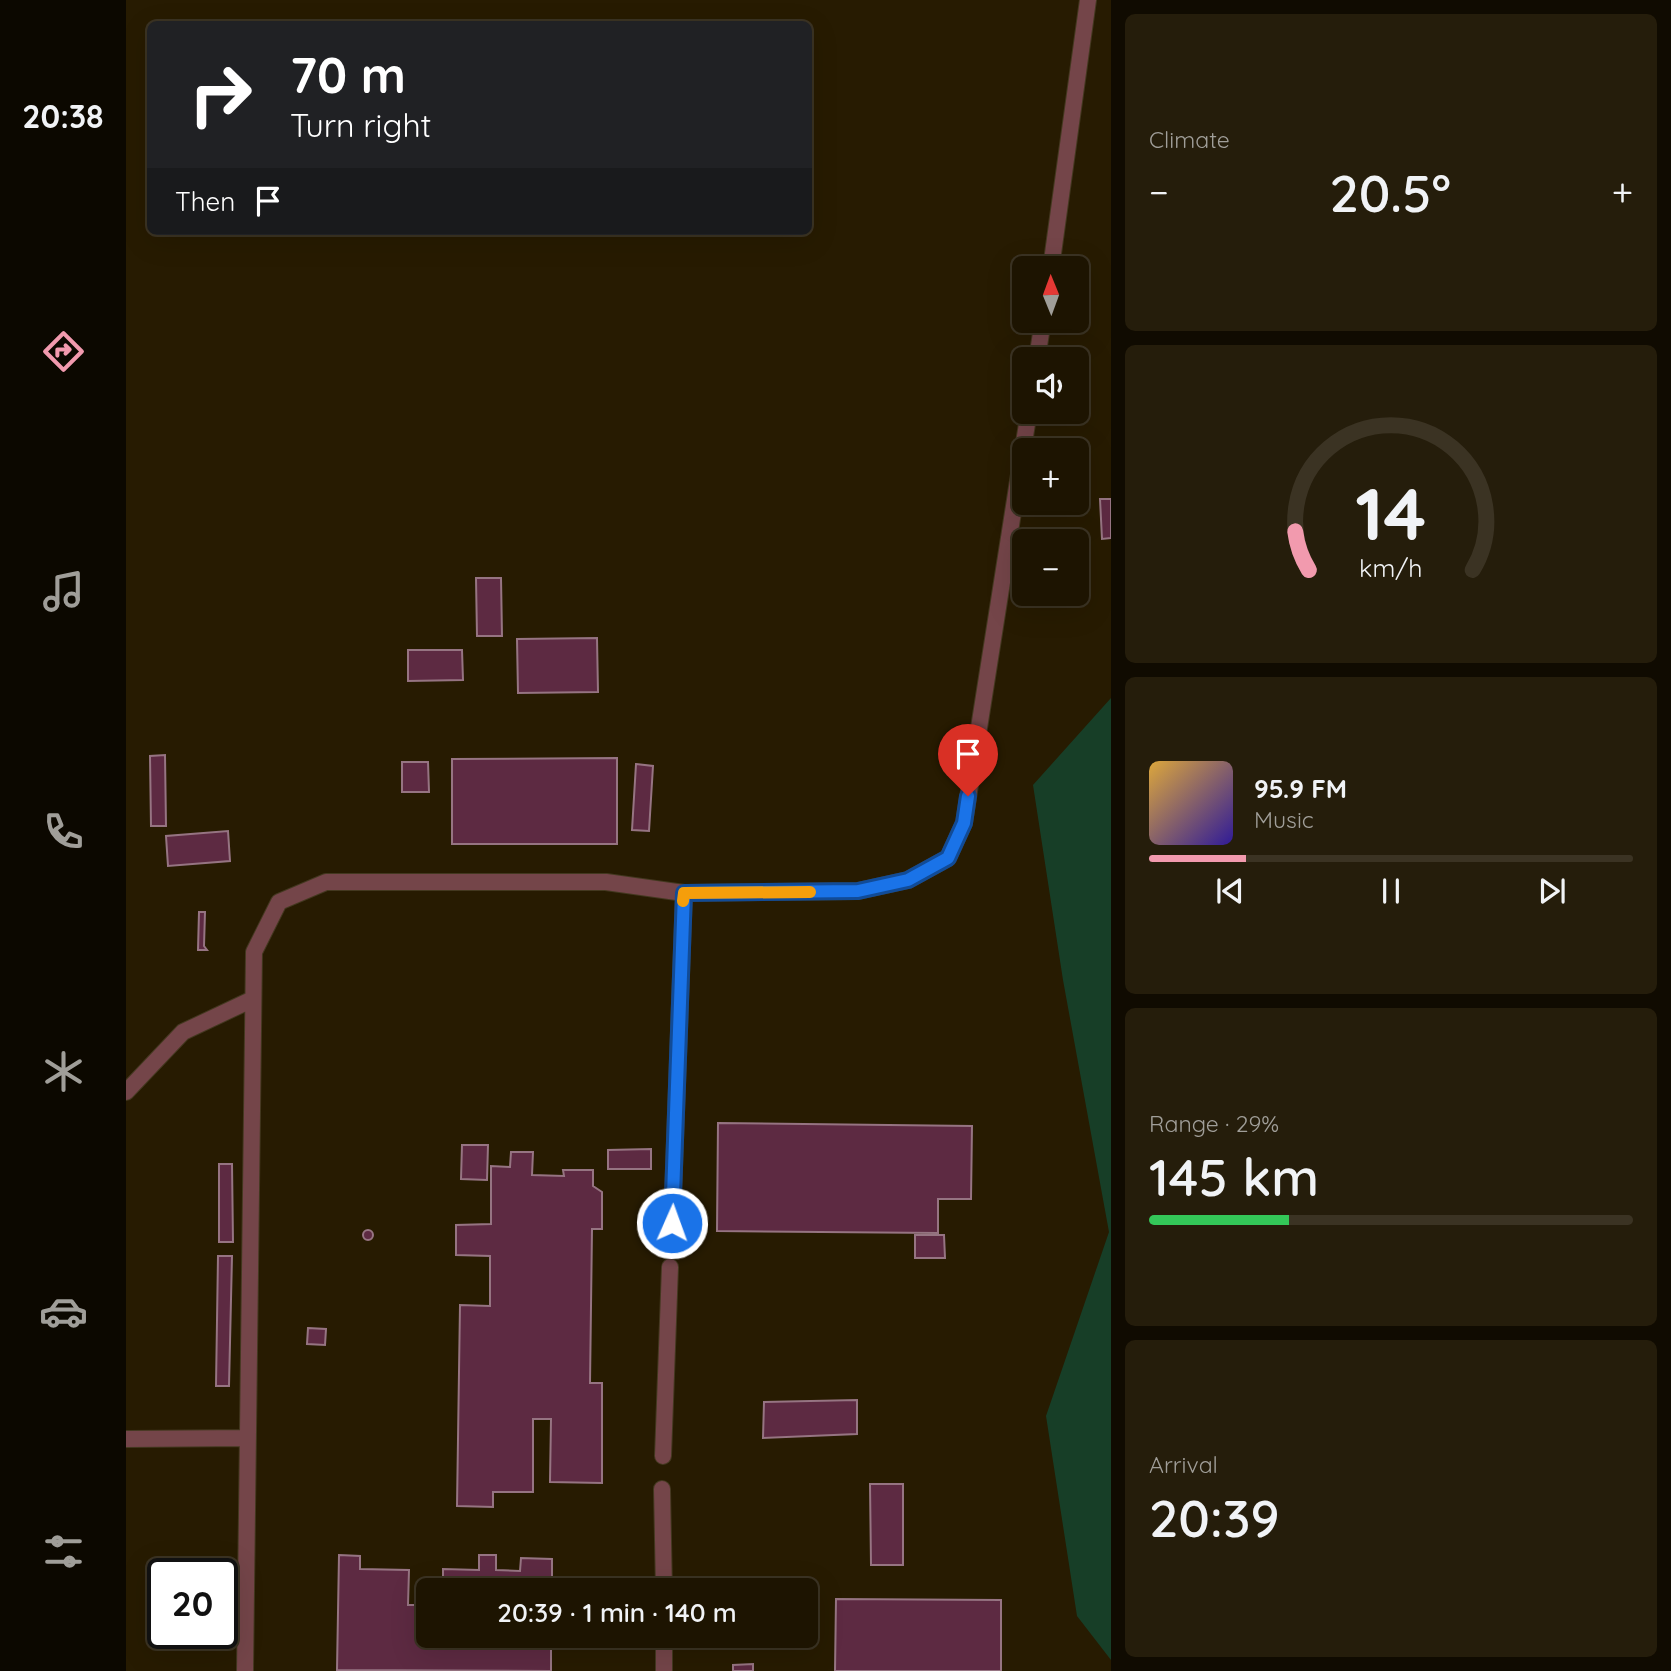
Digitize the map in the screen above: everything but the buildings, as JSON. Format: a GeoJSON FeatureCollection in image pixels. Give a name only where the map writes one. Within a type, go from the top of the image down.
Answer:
{"type":"FeatureCollection","features":[{"type":"Feature","properties":{"kind":"lane"},"geometry":{"type":"LineString","coordinates":[[1053,256],[1088,0]]}},
{"type":"Feature","properties":{"kind":"lane"},"geometry":{"type":"LineString","coordinates":[[244,1671],[254,951],[279,902],[326,882],[606,882],[684,893],[858,891],[908,880],[948,858],[964,823],[1027,424]]}},
{"type":"Feature","properties":{"kind":"lane"},"geometry":{"type":"LineString","coordinates":[[672,1223],[684,893]]}},
{"type":"Feature","properties":{"kind":"lane"},"geometry":{"type":"LineString","coordinates":[[126,1092],[183,1032],[253,999]]}},
{"type":"Feature","properties":{"kind":"lane"},"geometry":{"type":"LineString","coordinates":[[663,1456],[670,1268]]}},
{"type":"Feature","properties":{"kind":"lane"},"geometry":{"type":"LineString","coordinates":[[126,1439],[248,1438]]}},
{"type":"Feature","properties":{"kind":"lane"},"geometry":{"type":"LineString","coordinates":[[662,1489],[664,1578]]}},
{"type":"Feature","properties":{"kind":"lane"},"geometry":{"type":"LineString","coordinates":[[664,1648],[664,1671]]}},
{"type":"Feature","properties":{"kind":"green space"},"geometry":{"type":"Polygon","coordinates":[[[1111,698],[1111,1660],[1077,1616],[1046,1416],[1109,1232],[1063,980],[1033,785],[1111,698]]]}},
{"type":"Feature","properties":{"kind":"slow traffic"},"geometry":{"type":"LineString","coordinates":[[683,901],[684,893],[810,892]]}},
{"type":"Feature","properties":{"kind":"route"},"geometry":{"type":"LineString","coordinates":[[672,1223],[684,893],[858,891],[908,880],[948,858],[964,823],[968,796]]}}]}
